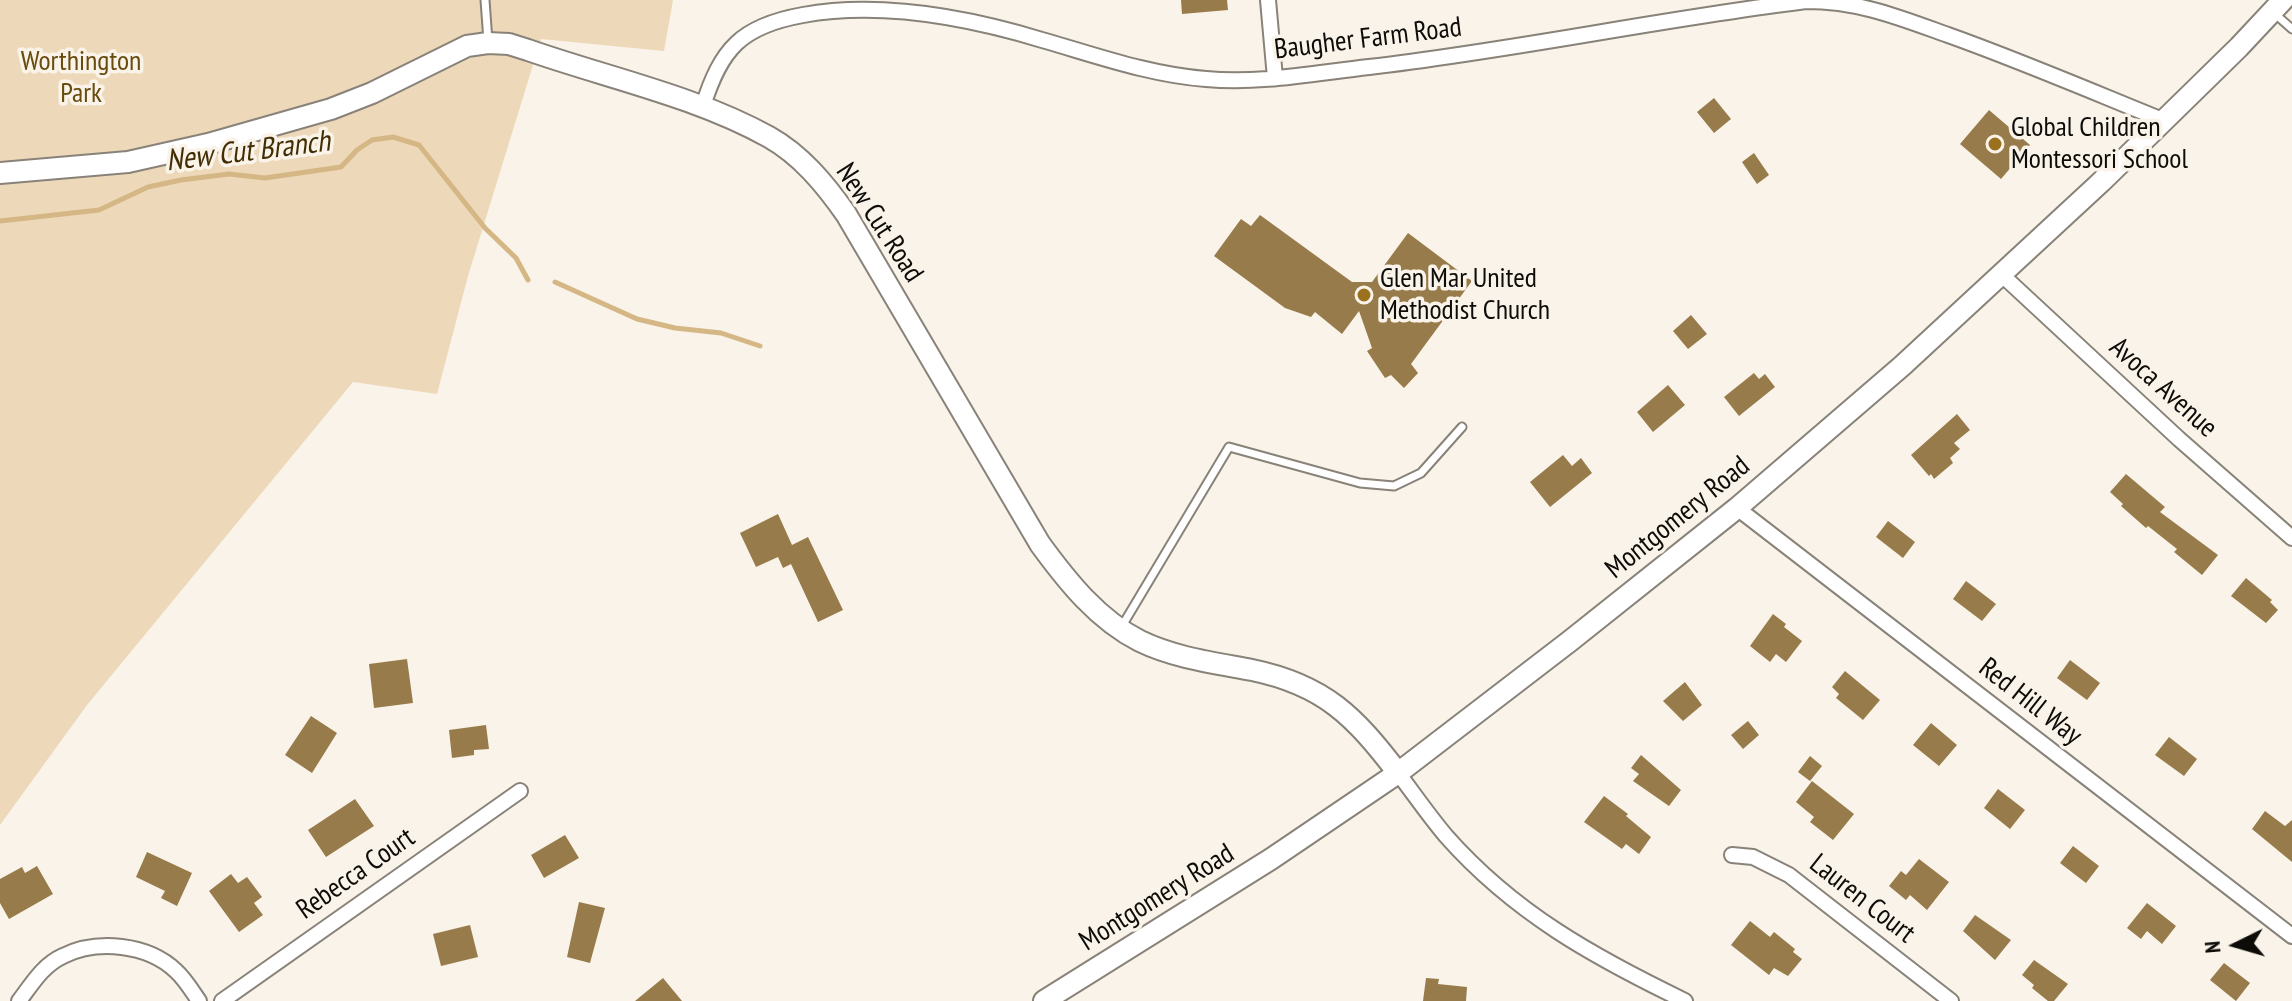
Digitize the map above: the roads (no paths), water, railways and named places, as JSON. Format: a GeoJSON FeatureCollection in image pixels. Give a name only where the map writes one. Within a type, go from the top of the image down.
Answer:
{"type":"FeatureCollection","features":[{"type":"Feature","properties":{"kind":"street"},"geometry":{"type":"LineString","coordinates":[[1268,0],[1275,78]]}},
{"type":"Feature","properties":{"kind":"street","name":"Baugher Farm Road"},"geometry":{"type":"LineString","coordinates":[[703,106],[724,55],[743,37],[767,24],[802,15],[847,10],[920,13],[969,21],[1163,73],[1206,79],[1275,78],[1419,61],[1806,0],[1850,3],[1977,45],[2165,121]]}},
{"type":"Feature","properties":{"kind":"street","name":"Montgomery Road"},"geometry":{"type":"LineString","coordinates":[[1058,998],[1398,773],[1737,508],[1902,366],[2165,121],[2278,6]]}},
{"type":"Feature","properties":{"kind":"street","name":"New Cut Road"},"geometry":{"type":"LineString","coordinates":[[0,173],[128,162],[208,144],[331,109],[372,93],[467,46],[488,43],[509,44],[703,106],[770,138],[824,183],[846,214],[1040,544],[1067,581],[1106,618],[1140,641],[1191,659],[1294,682],[1332,702],[1364,729],[1398,773]]}},
{"type":"Feature","properties":{"kind":"street","name":"Avoca Avenue"},"geometry":{"type":"LineString","coordinates":[[2001,274],[2179,439],[2292,538]]}},
{"type":"Feature","properties":{"kind":"street","name":"Red Hill Way"},"geometry":{"type":"LineString","coordinates":[[1737,508],[2292,936]]}},
{"type":"Feature","properties":{"kind":"street"},"geometry":{"type":"LineString","coordinates":[[1398,773],[1444,835],[1518,905],[1600,959],[1685,1001]]}},
{"type":"Feature","properties":{"kind":"street","name":"Rebecca Court"},"geometry":{"type":"LineString","coordinates":[[222,1001],[520,791]]}},
{"type":"Feature","properties":{"kind":"street","name":"Lauren Court"},"geometry":{"type":"LineString","coordinates":[[1732,855],[1753,857],[1789,875],[1951,1001]]}},
{"type":"Feature","properties":{"kind":"street"},"geometry":{"type":"LineString","coordinates":[[19,1001],[40,973],[62,956],[110,946],[157,958],[176,971],[199,1001]]}},
{"type":"Feature","properties":{"kind":"lane"},"geometry":{"type":"LineString","coordinates":[[485,0],[488,43]]}},
{"type":"Feature","properties":{"kind":"lane"},"geometry":{"type":"LineString","coordinates":[[2278,6],[2292,29]]}},
{"type":"Feature","properties":{"kind":"lane"},"geometry":{"type":"LineString","coordinates":[[1121,628],[1229,447],[1360,483],[1394,486],[1421,473],[1462,427]]}},
{"type":"Feature","properties":{"kind":"waterway","name":"New Cut Branch"},"geometry":{"type":"LineString","coordinates":[[0,221],[99,210],[148,187],[181,180],[229,174],[265,178],[341,167],[372,140],[393,137],[419,145],[485,228],[516,258],[528,280]]}},
{"type":"Feature","properties":{"kind":"waterway"},"geometry":{"type":"LineString","coordinates":[[555,282],[637,319],[675,328],[721,333],[760,346]]}},
{"type":"Feature","properties":{"kind":"place","name":"Global Children Montessori School"},"geometry":{"type":"Point","coordinates":[1995,144]}},
{"type":"Feature","properties":{"kind":"place","name":"Glen Mar United Methodist Church"},"geometry":{"type":"Point","coordinates":[1364,295]}},
{"type":"Feature","properties":{"kind":"park label","name":"Worthington Park"},"geometry":{"type":"Point","coordinates":[81,78]}}]}
